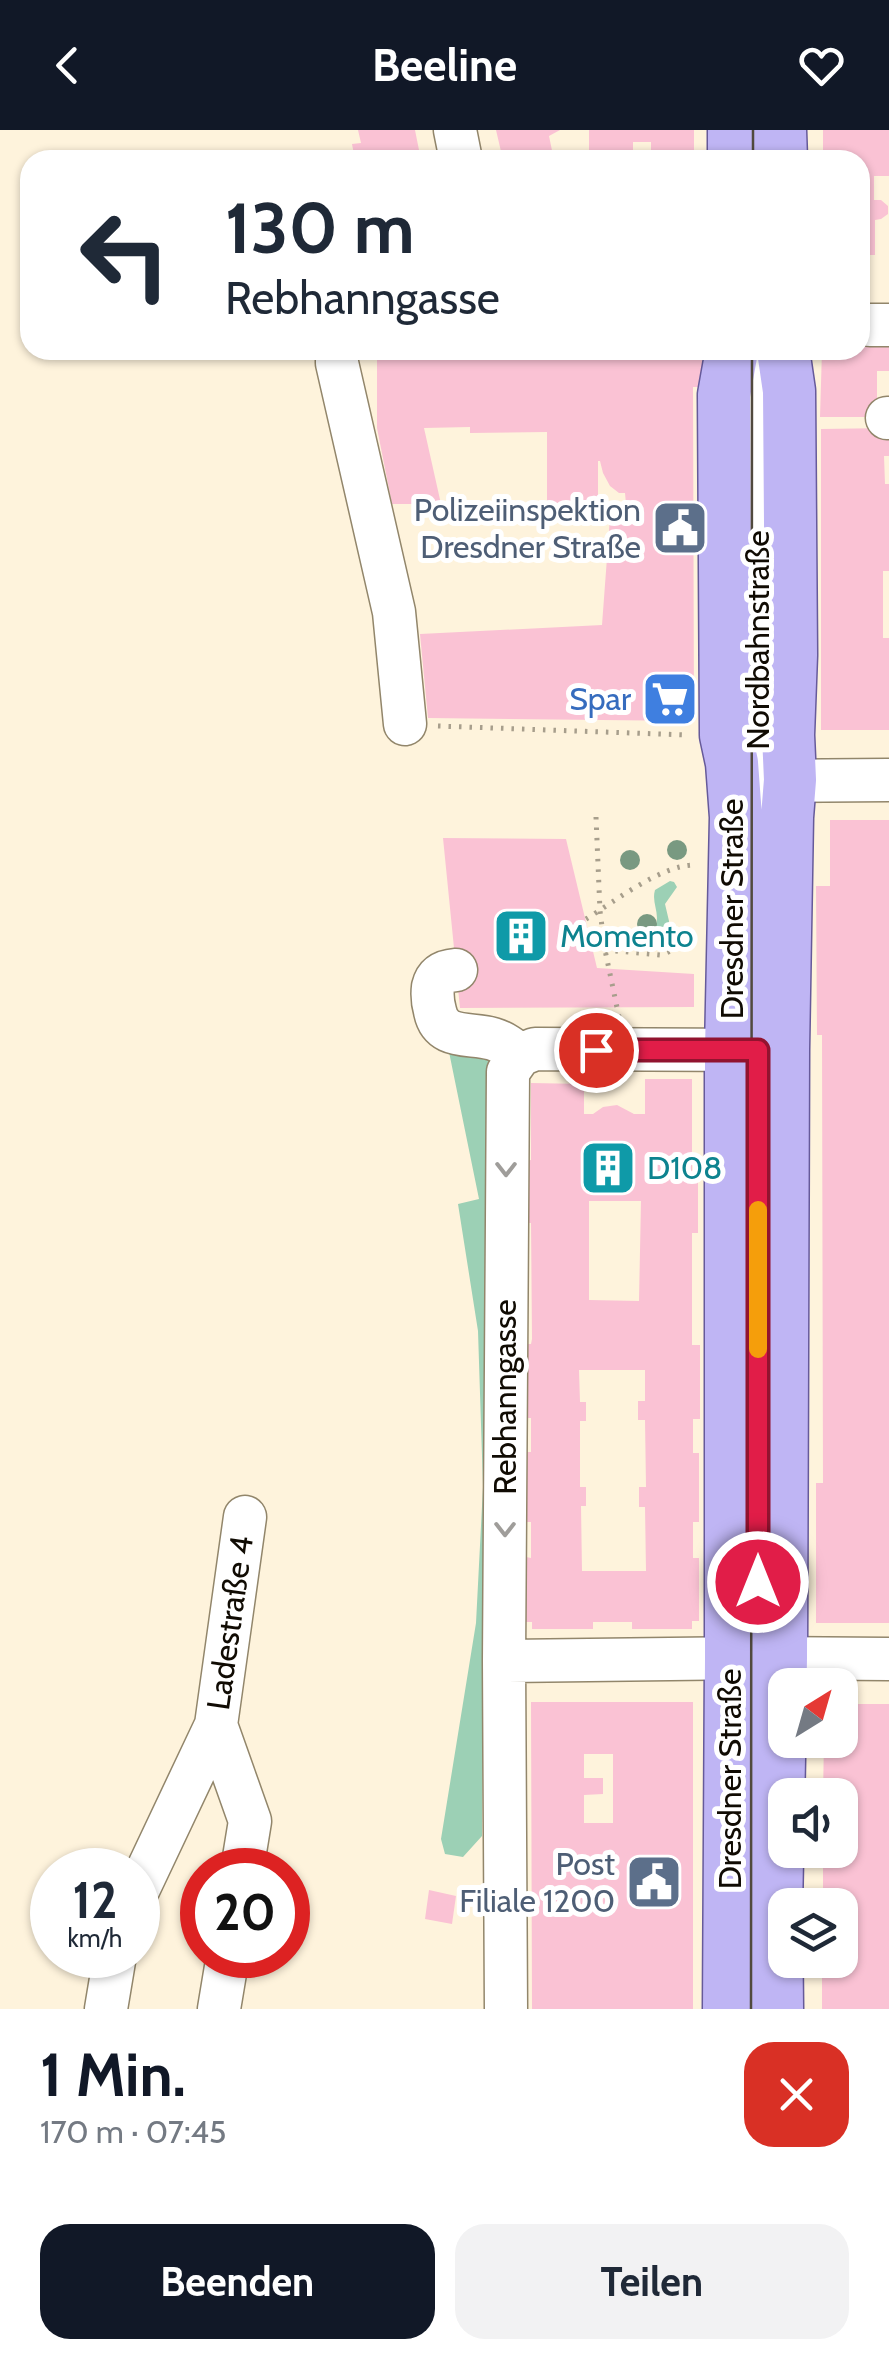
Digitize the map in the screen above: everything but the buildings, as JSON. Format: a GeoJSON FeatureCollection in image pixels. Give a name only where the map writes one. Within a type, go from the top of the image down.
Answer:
{"type":"FeatureCollection","features":[{"type":"Feature","properties":{"kind":"main road","name":"Dresdner Straße"},"geometry":{"type":"LineString","coordinates":[[730,360],[724,396],[709,652],[752,770]]}},
{"type":"Feature","properties":{"kind":"main road","name":"Dresdner Straße"},"geometry":{"type":"LineString","coordinates":[[777,2009],[776,1910],[757,1658],[758,1050],[736,817],[752,770],[788,735],[790,391],[785,360]]}},
{"type":"Feature","properties":{"kind":"main road","name":"Dresdner Straße"},"geometry":{"type":"LineString","coordinates":[[729,2009],[757,1658]]}},
{"type":"Feature","properties":{"kind":"street"},"geometry":{"type":"LineString","coordinates":[[337,360],[394,612],[405,724]]}},
{"type":"Feature","properties":{"kind":"street","name":"Nordbahnstraße"},"geometry":{"type":"LineString","coordinates":[[752,770],[757,360]]}},
{"type":"Feature","properties":{"kind":"street"},"geometry":{"type":"LineString","coordinates":[[752,770],[889,780]]}},
{"type":"Feature","properties":{"kind":"street"},"geometry":{"type":"LineString","coordinates":[[456,970],[439,975],[434,986],[437,1022],[447,1032],[490,1038],[520,1055],[536,1049],[758,1050]]}},
{"type":"Feature","properties":{"kind":"street","name":"Rebhanngasse"},"geometry":{"type":"LineString","coordinates":[[506,2009],[507,1080],[510,1066],[520,1055]]}},
{"type":"Feature","properties":{"kind":"street","name":"Ladestraße 4"},"geometry":{"type":"LineString","coordinates":[[158,1848],[216,1725],[245,1517]]}},
{"type":"Feature","properties":{"kind":"street"},"geometry":{"type":"LineString","coordinates":[[757,1658],[758,2009]]}},
{"type":"Feature","properties":{"kind":"street"},"geometry":{"type":"LineString","coordinates":[[504,1661],[889,1659]]}},
{"type":"Feature","properties":{"kind":"street"},"geometry":{"type":"LineString","coordinates":[[216,1725],[250,1821],[246,1848]]}},
{"type":"Feature","properties":{"kind":"street"},"geometry":{"type":"LineString","coordinates":[[106,2009],[111,1978]]}},
{"type":"Feature","properties":{"kind":"street"},"geometry":{"type":"LineString","coordinates":[[219,2009],[224,1978]]}},
{"type":"Feature","properties":{"kind":"path"},"geometry":{"type":"LineString","coordinates":[[405,724],[752,770]]}},
{"type":"Feature","properties":{"kind":"path"},"geometry":{"type":"LineString","coordinates":[[596,818],[605,950],[626,1050]]}},
{"type":"Feature","properties":{"kind":"path"},"geometry":{"type":"LineString","coordinates":[[586,919],[658,876],[688,864],[706,866]]}},
{"type":"Feature","properties":{"kind":"path"},"geometry":{"type":"LineString","coordinates":[[605,950],[661,955],[706,936]]}},
{"type":"Feature","properties":{"kind":"green space"},"geometry":{"type":"Polygon","coordinates":[[[670,881],[677,887],[665,904],[668,937],[652,944],[639,939],[655,927],[655,890],[670,881]]]}},
{"type":"Feature","properties":{"kind":"green space"},"geometry":{"type":"Polygon","coordinates":[[[448,1047],[488,1052],[482,1836],[463,1857],[445,1854],[441,1839],[476,1623],[483,1487],[478,1331],[458,1204],[479,1199],[448,1047]]]}},
{"type":"Feature","properties":{"kind":"tram line"},"geometry":{"type":"LineString","coordinates":[[753,130],[753,150]]}},
{"type":"Feature","properties":{"kind":"tram line"},"geometry":{"type":"LineString","coordinates":[[751,2009],[752,360]]}},
{"type":"Feature","properties":{"kind":"slow traffic"},"geometry":{"type":"LineString","coordinates":[[758,1210],[758,1349]]}},
{"type":"Feature","properties":{"kind":"place","name":"Polizeiinspektion Dresdner Straße"},"geometry":{"type":"Point","coordinates":[680,528]}},
{"type":"Feature","properties":{"kind":"place","name":"Spar"},"geometry":{"type":"Point","coordinates":[670,699]}},
{"type":"Feature","properties":{"kind":"place","name":"Momento"},"geometry":{"type":"Point","coordinates":[521,936]}},
{"type":"Feature","properties":{"kind":"place","name":"D108"},"geometry":{"type":"Point","coordinates":[608,1168]}},
{"type":"Feature","properties":{"kind":"place","name":"Post Filiale 1200"},"geometry":{"type":"Point","coordinates":[654,1882]}},
{"type":"Feature","properties":{"kind":"route"},"geometry":{"type":"LineString","coordinates":[[596,1050],[758,1050],[758,1582]]}}]}
